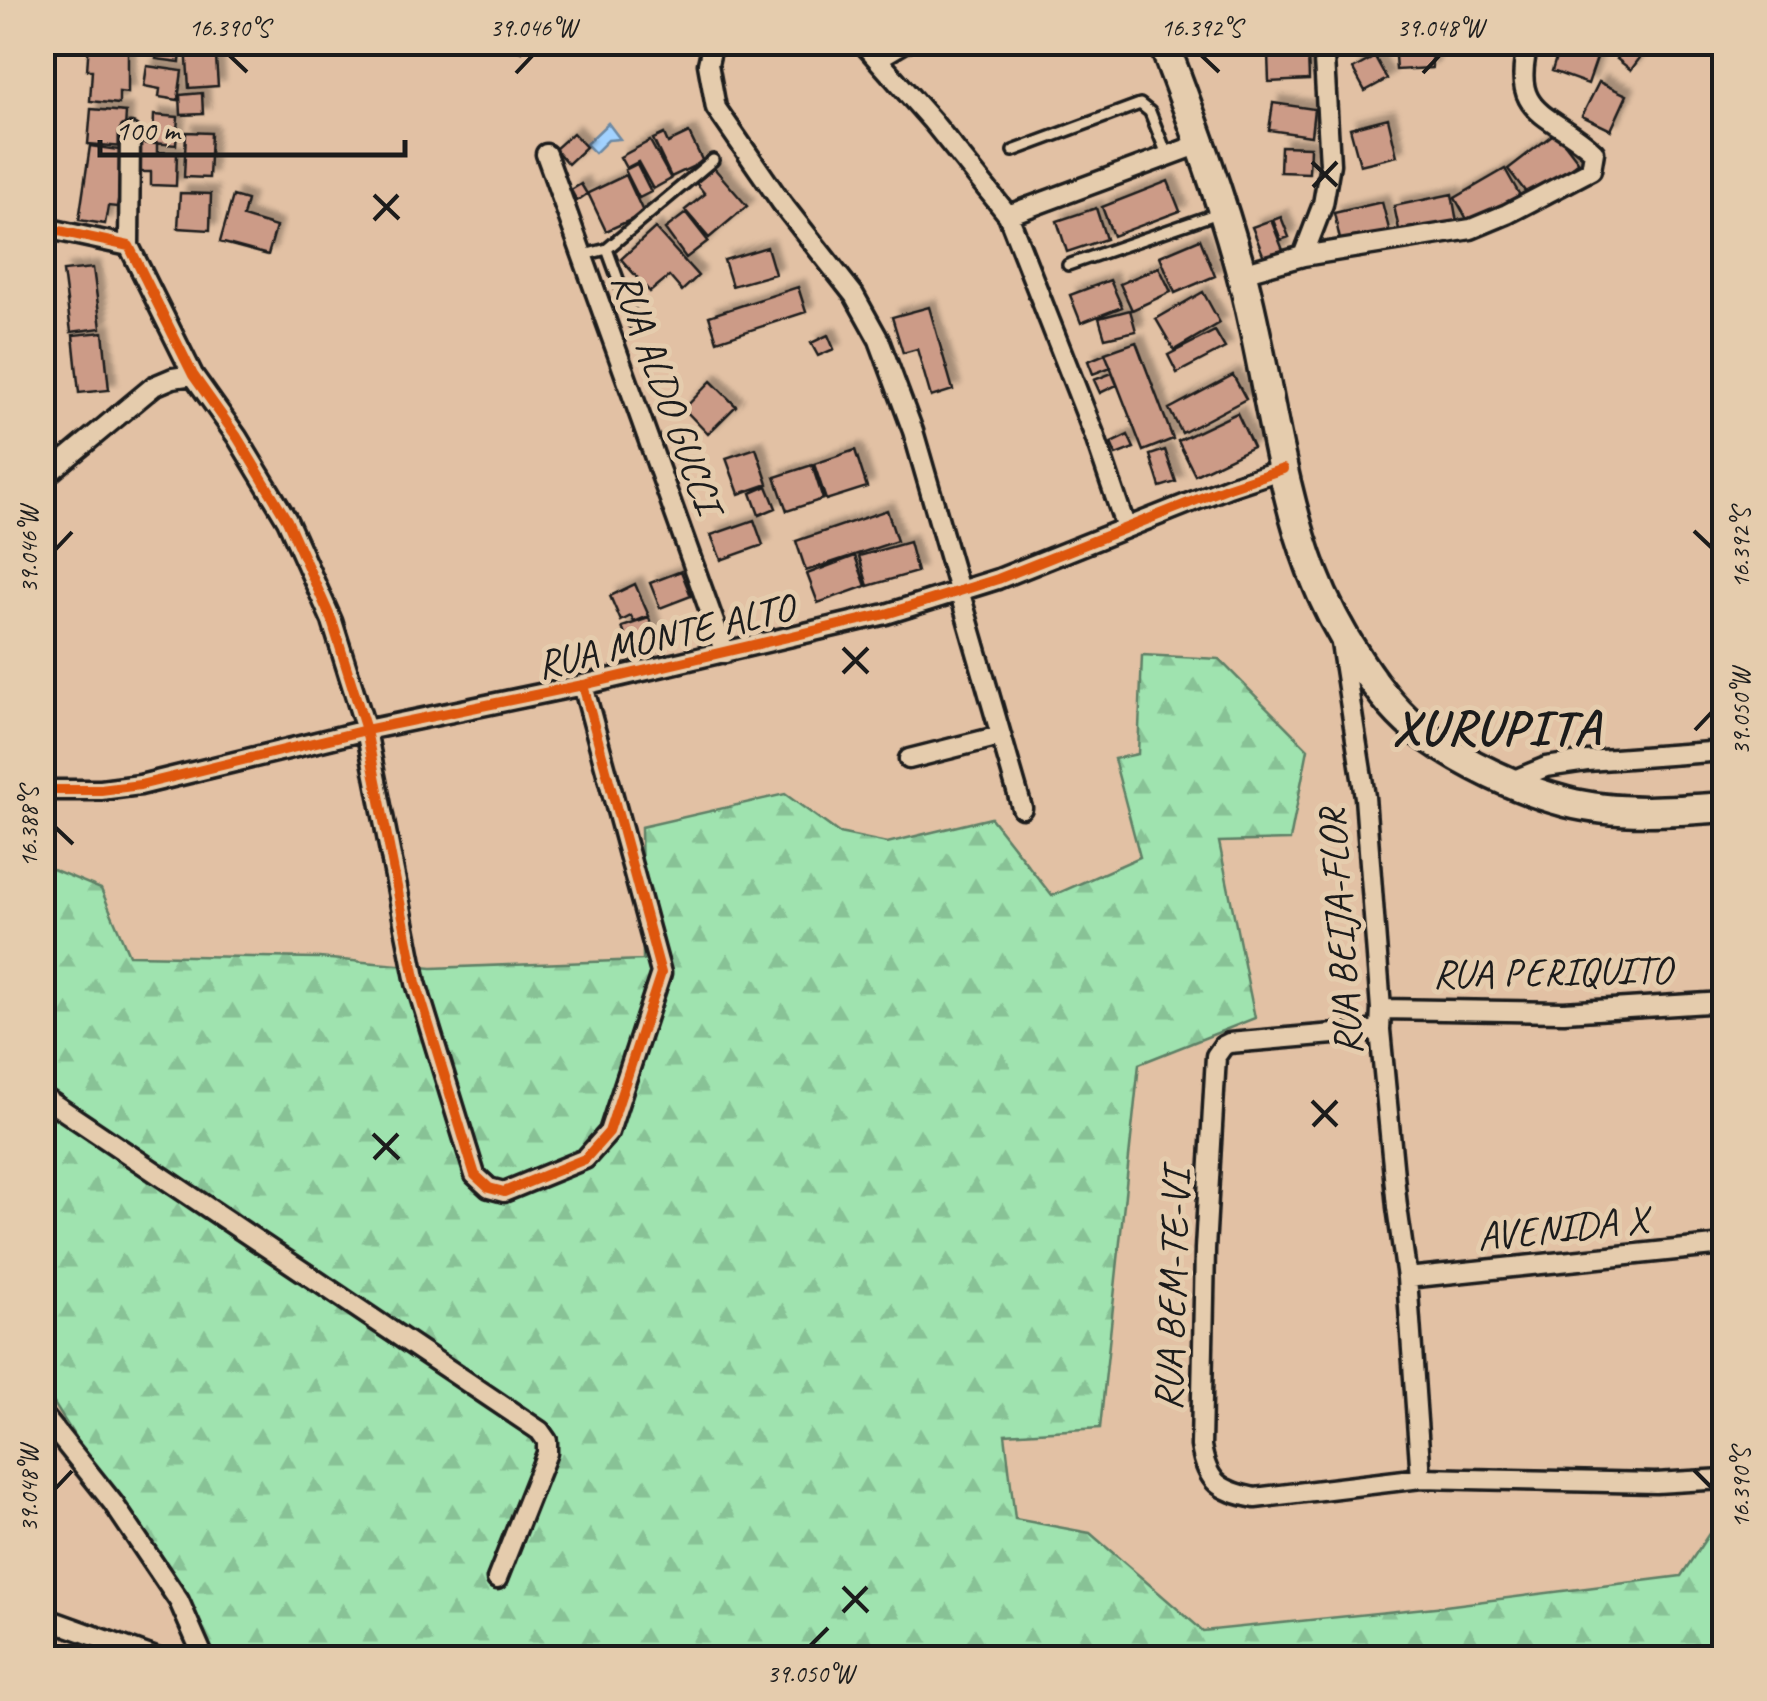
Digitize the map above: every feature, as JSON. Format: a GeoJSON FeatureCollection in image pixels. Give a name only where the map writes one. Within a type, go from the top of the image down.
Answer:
{"type":"FeatureCollection","features":[{"type":"Feature","properties":{"kind":"main road"},"geometry":{"type":"LineString","coordinates":[[1163,42],[1242,273],[1283,469],[1314,574],[1338,622],[1380,688],[1421,732],[1509,782],[1568,803],[1634,810],[1724,806]]}},
{"type":"Feature","properties":{"kind":"street"},"geometry":{"type":"LineString","coordinates":[[713,42],[708,64],[716,108],[854,295],[879,340],[913,431],[1022,808]]}},
{"type":"Feature","properties":{"kind":"street"},"geometry":{"type":"LineString","coordinates":[[862,42],[1008,214],[1094,434],[1126,528]]}},
{"type":"Feature","properties":{"kind":"street"},"geometry":{"type":"LineString","coordinates":[[1303,256],[1322,204],[1330,164],[1323,42]]}},
{"type":"Feature","properties":{"kind":"street"},"geometry":{"type":"LineString","coordinates":[[1242,273],[1303,256],[1471,229],[1591,170],[1594,152],[1539,112],[1527,92],[1521,76],[1530,42]]}},
{"type":"Feature","properties":{"kind":"street"},"geometry":{"type":"LineString","coordinates":[[130,134],[129,246],[193,375],[238,438],[287,520],[332,622],[366,730],[421,1000],[474,1175],[489,1188],[504,1192],[585,1159],[609,1132],[661,973],[583,685]]}},
{"type":"Feature","properties":{"kind":"street"},"geometry":{"type":"LineString","coordinates":[[1008,214],[1200,144]]}},
{"type":"Feature","properties":{"kind":"street","name":"RUA ALDO GUCCI"},"geometry":{"type":"LineString","coordinates":[[546,154],[725,653]]}},
{"type":"Feature","properties":{"kind":"street"},"geometry":{"type":"LineString","coordinates":[[50,230],[129,246]]}},
{"type":"Feature","properties":{"kind":"street"},"geometry":{"type":"LineString","coordinates":[[42,479],[154,386],[193,375]]}},
{"type":"Feature","properties":{"kind":"street","name":"RUA MONTE ALTO"},"geometry":{"type":"LineString","coordinates":[[42,790],[101,790],[140,785],[366,730],[583,685],[886,614],[958,592],[1283,469]]}},
{"type":"Feature","properties":{"kind":"street","name":"RUA BEIJA-FLOR"},"geometry":{"type":"LineString","coordinates":[[1338,622],[1364,796],[1382,1009],[1380,1030],[1407,1278],[1421,1478]]}},
{"type":"Feature","properties":{"kind":"street"},"geometry":{"type":"LineString","coordinates":[[909,759],[1000,736]]}},
{"type":"Feature","properties":{"kind":"street"},"geometry":{"type":"LineString","coordinates":[[1509,782],[1546,767],[1587,761],[1724,751]]}},
{"type":"Feature","properties":{"kind":"street","name":"RUA PERIQUITO"},"geometry":{"type":"LineString","coordinates":[[1382,1009],[1564,1012],[1724,1002]]}},
{"type":"Feature","properties":{"kind":"street","name":"RUA BEM-TE-VI"},"geometry":{"type":"LineString","coordinates":[[1380,1030],[1229,1043],[1219,1050],[1204,1249],[1201,1446],[1204,1466],[1216,1485],[1255,1498],[1421,1478]]}},
{"type":"Feature","properties":{"kind":"street"},"geometry":{"type":"LineString","coordinates":[[42,1096],[540,1432],[547,1441],[546,1452],[497,1579]]}},
{"type":"Feature","properties":{"kind":"street","name":"AVENIDA X"},"geometry":{"type":"LineString","coordinates":[[1407,1278],[1724,1245]]}},
{"type":"Feature","properties":{"kind":"street"},"geometry":{"type":"LineString","coordinates":[[42,1414],[113,1503],[178,1601],[204,1658]]}},
{"type":"Feature","properties":{"kind":"street"},"geometry":{"type":"LineString","coordinates":[[1421,1478],[1656,1483],[1724,1479]]}},
{"type":"Feature","properties":{"kind":"street"},"geometry":{"type":"LineString","coordinates":[[42,1617],[156,1658]]}},
{"type":"Feature","properties":{"kind":"lane"},"geometry":{"type":"LineString","coordinates":[[880,62],[914,42]]}},
{"type":"Feature","properties":{"kind":"lane"},"geometry":{"type":"LineString","coordinates":[[1013,152],[1140,104],[1150,112],[1168,157]]}},
{"type":"Feature","properties":{"kind":"lane"},"geometry":{"type":"LineString","coordinates":[[582,256],[606,248],[713,160]]}},
{"type":"Feature","properties":{"kind":"lane"},"geometry":{"type":"LineString","coordinates":[[1068,265],[1222,212]]}},
{"type":"Feature","properties":{"kind":"lane"},"geometry":{"type":"LineString","coordinates":[[606,248],[634,323]]}},
{"type":"Feature","properties":{"kind":"green space"},"geometry":{"type":"Polygon","coordinates":[[[1142,655],[1219,659],[1308,749],[1290,840],[1219,842],[1255,1018],[1139,1064],[1100,1428],[1005,1434],[1015,1519],[1090,1533],[1203,1631],[1681,1576],[1724,1511],[1724,1658],[214,1658],[43,1386],[43,865],[101,889],[129,955],[319,958],[432,968],[643,960],[641,827],[785,794],[839,833],[887,843],[991,818],[1052,896],[1140,857],[1114,759],[1138,754],[1142,655]]]}},
{"type":"Feature","properties":{"kind":"water"},"geometry":{"type":"Polygon","coordinates":[[[608,123],[620,139],[608,140],[595,153],[586,144],[608,123]]]}},
{"type":"Feature","properties":{"kind":"building"},"geometry":{"type":"Polygon","coordinates":[[[89,42],[128,42],[128,93],[119,92],[119,104],[90,101],[89,42]]]}},
{"type":"Feature","properties":{"kind":"building"},"geometry":{"type":"Polygon","coordinates":[[[158,42],[182,42],[180,62],[156,59],[158,42]]]}},
{"type":"Feature","properties":{"kind":"building"},"geometry":{"type":"Polygon","coordinates":[[[490,42],[525,42],[522,52],[490,42]]]}},
{"type":"Feature","properties":{"kind":"building"},"geometry":{"type":"Polygon","coordinates":[[[1394,42],[1431,42],[1432,68],[1396,70],[1394,42]]]}},
{"type":"Feature","properties":{"kind":"building"},"geometry":{"type":"Polygon","coordinates":[[[1583,43],[1600,49],[1588,84],[1552,71],[1559,48],[1579,55],[1583,43]]]}},
{"type":"Feature","properties":{"kind":"building"},"geometry":{"type":"Polygon","coordinates":[[[215,44],[218,86],[189,88],[186,46],[215,44]]]}},
{"type":"Feature","properties":{"kind":"building"},"geometry":{"type":"Polygon","coordinates":[[[1628,44],[1642,55],[1631,70],[1617,59],[1628,44]]]}},
{"type":"Feature","properties":{"kind":"building"},"geometry":{"type":"Polygon","coordinates":[[[1308,52],[1309,80],[1269,82],[1268,54],[1308,52]]]}},
{"type":"Feature","properties":{"kind":"building"},"geometry":{"type":"Polygon","coordinates":[[[1375,57],[1387,79],[1365,91],[1353,69],[1375,57]]]}},
{"type":"Feature","properties":{"kind":"building"},"geometry":{"type":"Polygon","coordinates":[[[147,66],[182,71],[178,100],[159,97],[160,89],[144,86],[147,66]]]}},
{"type":"Feature","properties":{"kind":"building"},"geometry":{"type":"Polygon","coordinates":[[[1599,82],[1627,95],[1611,130],[1582,116],[1599,82]]]}},
{"type":"Feature","properties":{"kind":"building"},"geometry":{"type":"Polygon","coordinates":[[[202,93],[203,114],[181,115],[180,95],[202,93]]]}},
{"type":"Feature","properties":{"kind":"building"},"geometry":{"type":"Polygon","coordinates":[[[1273,103],[1314,109],[1311,136],[1269,130],[1273,103]]]}},
{"type":"Feature","properties":{"kind":"building"},"geometry":{"type":"Polygon","coordinates":[[[91,109],[126,112],[124,147],[88,144],[91,109]]]}},
{"type":"Feature","properties":{"kind":"building"},"geometry":{"type":"Polygon","coordinates":[[[154,115],[178,117],[176,145],[153,143],[154,115]]]}},
{"type":"Feature","properties":{"kind":"building"},"geometry":{"type":"Polygon","coordinates":[[[1388,118],[1397,156],[1360,165],[1350,128],[1388,118]]]}},
{"type":"Feature","properties":{"kind":"building"},"geometry":{"type":"Polygon","coordinates":[[[186,132],[211,133],[209,178],[184,177],[186,132]]]}},
{"type":"Feature","properties":{"kind":"building"},"geometry":{"type":"Polygon","coordinates":[[[1556,132],[1579,162],[1531,199],[1508,169],[1556,132]]]}},
{"type":"Feature","properties":{"kind":"building"},"geometry":{"type":"Polygon","coordinates":[[[573,133],[586,147],[568,164],[555,149],[573,133]]]}},
{"type":"Feature","properties":{"kind":"building"},"geometry":{"type":"Polygon","coordinates":[[[689,133],[703,162],[671,177],[653,139],[664,134],[668,143],[689,133]]]}},
{"type":"Feature","properties":{"kind":"building"},"geometry":{"type":"Polygon","coordinates":[[[650,141],[671,179],[653,189],[638,162],[626,168],[620,157],[650,141]]]}},
{"type":"Feature","properties":{"kind":"building"},"geometry":{"type":"Polygon","coordinates":[[[140,143],[157,144],[157,152],[177,153],[176,186],[151,185],[151,172],[139,172],[140,143]]]}},
{"type":"Feature","properties":{"kind":"building"},"geometry":{"type":"Polygon","coordinates":[[[90,146],[126,151],[117,207],[108,206],[105,224],[79,220],[90,146]]]}},
{"type":"Feature","properties":{"kind":"building"},"geometry":{"type":"Polygon","coordinates":[[[1281,146],[1310,147],[1309,173],[1280,172],[1281,146]]]}},
{"type":"Feature","properties":{"kind":"building"},"geometry":{"type":"Polygon","coordinates":[[[637,164],[651,192],[639,198],[625,170],[637,164]]]}},
{"type":"Feature","properties":{"kind":"building"},"geometry":{"type":"Polygon","coordinates":[[[714,168],[747,206],[709,238],[685,210],[705,194],[696,183],[714,168]]]}},
{"type":"Feature","properties":{"kind":"building"},"geometry":{"type":"Polygon","coordinates":[[[1505,169],[1522,199],[1472,228],[1455,198],[1505,169]]]}},
{"type":"Feature","properties":{"kind":"building"},"geometry":{"type":"Polygon","coordinates":[[[626,175],[644,214],[606,231],[588,193],[626,175]]]}},
{"type":"Feature","properties":{"kind":"building"},"geometry":{"type":"Polygon","coordinates":[[[1168,181],[1180,211],[1113,236],[1102,207],[1168,181]]]}},
{"type":"Feature","properties":{"kind":"building"},"geometry":{"type":"Polygon","coordinates":[[[581,184],[587,194],[577,201],[571,190],[581,184]]]}},
{"type":"Feature","properties":{"kind":"building"},"geometry":{"type":"Polygon","coordinates":[[[180,193],[211,194],[210,230],[178,228],[180,193]]]}},
{"type":"Feature","properties":{"kind":"building"},"geometry":{"type":"Polygon","coordinates":[[[1452,194],[1458,228],[1401,239],[1394,206],[1452,194]]]}},
{"type":"Feature","properties":{"kind":"building"},"geometry":{"type":"Polygon","coordinates":[[[233,196],[247,200],[243,217],[276,227],[268,255],[220,242],[233,196]]]}},
{"type":"Feature","properties":{"kind":"building"},"geometry":{"type":"Polygon","coordinates":[[[1382,202],[1390,233],[1341,244],[1334,213],[1382,202]]]}},
{"type":"Feature","properties":{"kind":"building"},"geometry":{"type":"Polygon","coordinates":[[[1096,208],[1106,239],[1067,252],[1057,221],[1096,208]]]}},
{"type":"Feature","properties":{"kind":"building"},"geometry":{"type":"Polygon","coordinates":[[[686,213],[708,241],[686,258],[665,229],[686,213]]]}},
{"type":"Feature","properties":{"kind":"building"},"geometry":{"type":"Polygon","coordinates":[[[1281,217],[1289,237],[1281,240],[1273,220],[1281,217]]]}},
{"type":"Feature","properties":{"kind":"building"},"geometry":{"type":"Polygon","coordinates":[[[1271,220],[1283,250],[1264,257],[1252,227],[1271,220]]]}},
{"type":"Feature","properties":{"kind":"building"},"geometry":{"type":"Polygon","coordinates":[[[655,228],[698,276],[682,291],[669,276],[650,292],[621,259],[655,228]]]}},
{"type":"Feature","properties":{"kind":"building"},"geometry":{"type":"Polygon","coordinates":[[[1200,239],[1215,276],[1175,293],[1160,256],[1200,239]]]}},
{"type":"Feature","properties":{"kind":"building"},"geometry":{"type":"Polygon","coordinates":[[[767,247],[775,274],[732,286],[724,260],[767,247]]]}},
{"type":"Feature","properties":{"kind":"building"},"geometry":{"type":"Polygon","coordinates":[[[1159,267],[1171,292],[1132,310],[1120,284],[1159,267]]]}},
{"type":"Feature","properties":{"kind":"building"},"geometry":{"type":"Polygon","coordinates":[[[93,268],[101,328],[71,332],[63,271],[93,268]]]}},
{"type":"Feature","properties":{"kind":"building"},"geometry":{"type":"Polygon","coordinates":[[[1110,280],[1122,307],[1081,323],[1070,295],[1110,280]]]}},
{"type":"Feature","properties":{"kind":"building"},"geometry":{"type":"Polygon","coordinates":[[[798,287],[806,312],[717,341],[709,316],[798,287]]]}},
{"type":"Feature","properties":{"kind":"building"},"geometry":{"type":"Polygon","coordinates":[[[1203,292],[1220,323],[1174,350],[1156,319],[1203,292]]]}},
{"type":"Feature","properties":{"kind":"building"},"geometry":{"type":"Polygon","coordinates":[[[929,307],[953,390],[931,397],[917,349],[903,353],[892,317],[929,307]]]}},
{"type":"Feature","properties":{"kind":"building"},"geometry":{"type":"Polygon","coordinates":[[[1130,310],[1136,331],[1105,338],[1099,318],[1130,310]]]}},
{"type":"Feature","properties":{"kind":"building"},"geometry":{"type":"Polygon","coordinates":[[[1215,331],[1225,348],[1177,373],[1168,355],[1215,331]]]}},
{"type":"Feature","properties":{"kind":"building"},"geometry":{"type":"Polygon","coordinates":[[[103,332],[109,390],[79,393],[73,335],[103,332]]]}},
{"type":"Feature","properties":{"kind":"building"},"geometry":{"type":"Polygon","coordinates":[[[828,335],[834,349],[818,356],[811,343],[828,335]]]}},
{"type":"Feature","properties":{"kind":"building"},"geometry":{"type":"Polygon","coordinates":[[[1136,342],[1173,439],[1143,451],[1105,353],[1136,342]]]}},
{"type":"Feature","properties":{"kind":"building"},"geometry":{"type":"Polygon","coordinates":[[[1105,354],[1111,367],[1093,374],[1088,361],[1105,354]]]}},
{"type":"Feature","properties":{"kind":"building"},"geometry":{"type":"Polygon","coordinates":[[[1112,373],[1117,385],[1100,393],[1094,380],[1112,373]]]}},
{"type":"Feature","properties":{"kind":"building"},"geometry":{"type":"Polygon","coordinates":[[[1233,375],[1246,399],[1182,433],[1169,409],[1233,375]]]}},
{"type":"Feature","properties":{"kind":"building"},"geometry":{"type":"Polygon","coordinates":[[[711,381],[736,406],[708,434],[684,409],[711,381]]]}},
{"type":"Feature","properties":{"kind":"building"},"geometry":{"type":"Polygon","coordinates":[[[1237,413],[1253,447],[1195,475],[1178,441],[1237,413]]]}},
{"type":"Feature","properties":{"kind":"building"},"geometry":{"type":"Polygon","coordinates":[[[1128,435],[1134,448],[1116,455],[1111,443],[1128,435]]]}},
{"type":"Feature","properties":{"kind":"building"},"geometry":{"type":"Polygon","coordinates":[[[756,448],[768,484],[739,494],[726,458],[756,448]]]}},
{"type":"Feature","properties":{"kind":"building"},"geometry":{"type":"Polygon","coordinates":[[[855,450],[867,487],[826,500],[814,464],[855,450]]]}},
{"type":"Feature","properties":{"kind":"building"},"geometry":{"type":"Polygon","coordinates":[[[1165,450],[1176,482],[1160,487],[1150,455],[1165,450]]]}},
{"type":"Feature","properties":{"kind":"building"},"geometry":{"type":"Polygon","coordinates":[[[812,465],[823,499],[787,511],[775,477],[812,465]]]}},
{"type":"Feature","properties":{"kind":"building"},"geometry":{"type":"Polygon","coordinates":[[[767,486],[776,508],[759,515],[751,493],[767,486]]]}},
{"type":"Feature","properties":{"kind":"building"},"geometry":{"type":"Polygon","coordinates":[[[887,510],[897,541],[806,571],[796,541],[887,510]]]}},
{"type":"Feature","properties":{"kind":"building"},"geometry":{"type":"Polygon","coordinates":[[[754,520],[763,545],[721,560],[711,535],[754,520]]]}},
{"type":"Feature","properties":{"kind":"building"},"geometry":{"type":"Polygon","coordinates":[[[909,542],[917,572],[868,586],[859,556],[909,542]]]}},
{"type":"Feature","properties":{"kind":"building"},"geometry":{"type":"Polygon","coordinates":[[[855,556],[866,586],[818,603],[807,574],[855,556]]]}},
{"type":"Feature","properties":{"kind":"building"},"geometry":{"type":"Polygon","coordinates":[[[681,571],[691,596],[660,608],[650,583],[681,571]]]}},
{"type":"Feature","properties":{"kind":"building"},"geometry":{"type":"Polygon","coordinates":[[[635,584],[649,616],[634,622],[631,616],[621,621],[610,596],[635,584]]]}},
{"type":"Feature","properties":{"kind":"building"},"geometry":{"type":"Polygon","coordinates":[[[649,618],[660,650],[633,659],[622,627],[649,618]]]}},
{"type":"Feature","properties":{"kind":"cycle path"},"geometry":{"type":"LineString","coordinates":[[50,229],[129,246],[193,375],[237,437],[287,520],[332,621],[366,730],[416,983],[475,1175],[489,1188],[504,1192],[585,1159],[609,1132],[661,973],[583,685]]}},
{"type":"Feature","properties":{"kind":"cycle path"},"geometry":{"type":"LineString","coordinates":[[42,790],[101,790],[140,785],[366,730],[583,685],[886,614],[998,579],[1283,469]]}},
{"type":"Feature","properties":{"kind":"district","name":"XURUPITA"},"geometry":{"type":"Point","coordinates":[1497,726]}}]}
